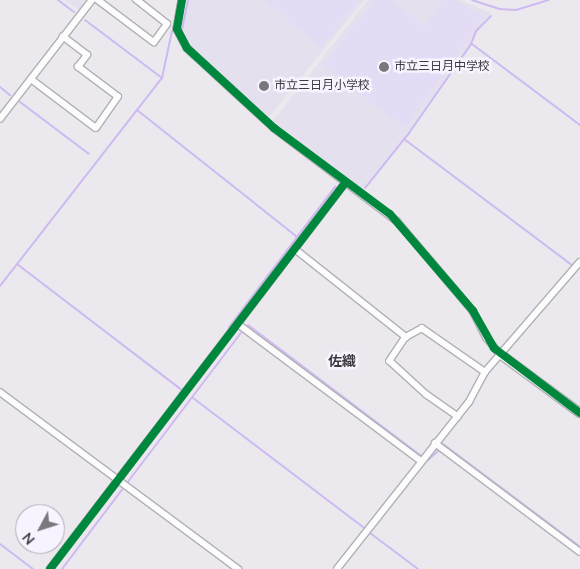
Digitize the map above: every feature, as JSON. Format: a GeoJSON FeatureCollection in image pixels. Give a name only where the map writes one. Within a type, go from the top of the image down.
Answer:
{"type":"FeatureCollection","features":[{"type":"Feature","properties":{"kind":"street"},"geometry":{"type":"LineString","coordinates":[[0,120],[92,0]]}},
{"type":"Feature","properties":{"kind":"street"},"geometry":{"type":"LineString","coordinates":[[98,0],[154,42],[167,24],[136,0]]}},
{"type":"Feature","properties":{"kind":"street"},"geometry":{"type":"LineString","coordinates":[[182,0],[177,29],[187,48],[274,128],[345,183],[382,208],[406,230],[473,311],[487,338],[500,354],[580,414]]}},
{"type":"Feature","properties":{"kind":"street"},"geometry":{"type":"LineString","coordinates":[[31,80],[96,128],[118,97],[78,67],[87,55],[63,38]]}},
{"type":"Feature","properties":{"kind":"street"},"geometry":{"type":"LineString","coordinates":[[50,569],[345,183]]}},
{"type":"Feature","properties":{"kind":"street"},"geometry":{"type":"LineString","coordinates":[[295,249],[406,337]]}},
{"type":"Feature","properties":{"kind":"street"},"geometry":{"type":"LineString","coordinates":[[337,569],[458,416],[500,354],[580,263]]}},
{"type":"Feature","properties":{"kind":"street"},"geometry":{"type":"LineString","coordinates":[[238,324],[421,461]]}},
{"type":"Feature","properties":{"kind":"street"},"geometry":{"type":"LineString","coordinates":[[458,416],[426,394],[390,361],[406,337],[422,328],[486,372]]}},
{"type":"Feature","properties":{"kind":"street"},"geometry":{"type":"LineString","coordinates":[[0,392],[238,569]]}},
{"type":"Feature","properties":{"kind":"street"},"geometry":{"type":"LineString","coordinates":[[435,443],[580,552]]}},
{"type":"Feature","properties":{"kind":"shaded area"},"geometry":{"type":"Polygon","coordinates":[[[65,0],[86,0],[79,10],[65,0]]]}},
{"type":"Feature","properties":{"kind":"shaded area","name":"市立三日月小学校"},"geometry":{"type":"Polygon","coordinates":[[[187,0],[364,0],[268,118],[186,41],[181,28],[187,0]]]}},
{"type":"Feature","properties":{"kind":"shaded area"},"geometry":{"type":"Polygon","coordinates":[[[265,0],[359,0],[321,48],[265,0]]]}},
{"type":"Feature","properties":{"kind":"shaded area","name":"市立三日月中学校"},"geometry":{"type":"Polygon","coordinates":[[[368,0],[460,0],[491,13],[407,134],[362,189],[273,121],[368,0]]]}},
{"type":"Feature","properties":{"kind":"shaded area"},"geometry":{"type":"Polygon","coordinates":[[[375,0],[393,0],[424,27],[444,0],[456,0],[484,16],[405,128],[323,65],[375,0]]]}},
{"type":"Feature","properties":{"kind":"waterway"},"geometry":{"type":"LineString","coordinates":[[58,0],[74,12]]}},
{"type":"Feature","properties":{"kind":"waterway"},"geometry":{"type":"LineString","coordinates":[[182,29],[188,0]]}},
{"type":"Feature","properties":{"kind":"waterway"},"geometry":{"type":"LineString","coordinates":[[472,0],[500,9],[516,10],[548,0]]}},
{"type":"Feature","properties":{"kind":"waterway"},"geometry":{"type":"LineString","coordinates":[[365,188],[409,133],[471,44],[476,31],[491,16]]}},
{"type":"Feature","properties":{"kind":"waterway"},"geometry":{"type":"LineString","coordinates":[[85,20],[162,78]]}},
{"type":"Feature","properties":{"kind":"waterway"},"geometry":{"type":"LineString","coordinates":[[0,286],[162,78],[172,31]]}},
{"type":"Feature","properties":{"kind":"waterway"},"geometry":{"type":"LineString","coordinates":[[472,44],[580,125]]}},
{"type":"Feature","properties":{"kind":"waterway"},"geometry":{"type":"LineString","coordinates":[[0,87],[10,95]]}},
{"type":"Feature","properties":{"kind":"waterway"},"geometry":{"type":"LineString","coordinates":[[20,102],[89,154]]}},
{"type":"Feature","properties":{"kind":"waterway"},"geometry":{"type":"LineString","coordinates":[[137,110],[297,237]]}},
{"type":"Feature","properties":{"kind":"waterway"},"geometry":{"type":"LineString","coordinates":[[404,139],[572,265]]}},
{"type":"Feature","properties":{"kind":"waterway"},"geometry":{"type":"LineString","coordinates":[[229,327],[335,187]]}},
{"type":"Feature","properties":{"kind":"waterway"},"geometry":{"type":"LineString","coordinates":[[17,264],[182,390]]}},
{"type":"Feature","properties":{"kind":"waterway"},"geometry":{"type":"LineString","coordinates":[[248,325],[420,455]]}},
{"type":"Feature","properties":{"kind":"waterway"},"geometry":{"type":"LineString","coordinates":[[127,483],[241,333]]}},
{"type":"Feature","properties":{"kind":"waterway"},"geometry":{"type":"LineString","coordinates":[[193,398],[364,528]]}},
{"type":"Feature","properties":{"kind":"waterway"},"geometry":{"type":"LineString","coordinates":[[443,444],[580,547]]}},
{"type":"Feature","properties":{"kind":"waterway"},"geometry":{"type":"LineString","coordinates":[[427,461],[438,451]]}},
{"type":"Feature","properties":{"kind":"waterway"},"geometry":{"type":"LineString","coordinates":[[62,569],[124,487]]}},
{"type":"Feature","properties":{"kind":"waterway"},"geometry":{"type":"LineString","coordinates":[[370,533],[418,569]]}},
{"type":"Feature","properties":{"kind":"waterway"},"geometry":{"type":"LineString","coordinates":[[0,544],[33,569]]}},
{"type":"Feature","properties":{"kind":"cycle path"},"geometry":{"type":"LineString","coordinates":[[182,0],[177,29],[187,48],[274,128],[390,214],[473,311],[494,348],[580,413]]}},
{"type":"Feature","properties":{"kind":"cycle path"},"geometry":{"type":"LineString","coordinates":[[50,569],[345,183]]}},
{"type":"Feature","properties":{"kind":"place","name":"市立三日月中学校"},"geometry":{"type":"Point","coordinates":[384,67]}},
{"type":"Feature","properties":{"kind":"place","name":"市立三日月小学校"},"geometry":{"type":"Point","coordinates":[264,86]}},
{"type":"Feature","properties":{"kind":"district","name":"佐織"},"geometry":{"type":"Point","coordinates":[342,362]}}]}
